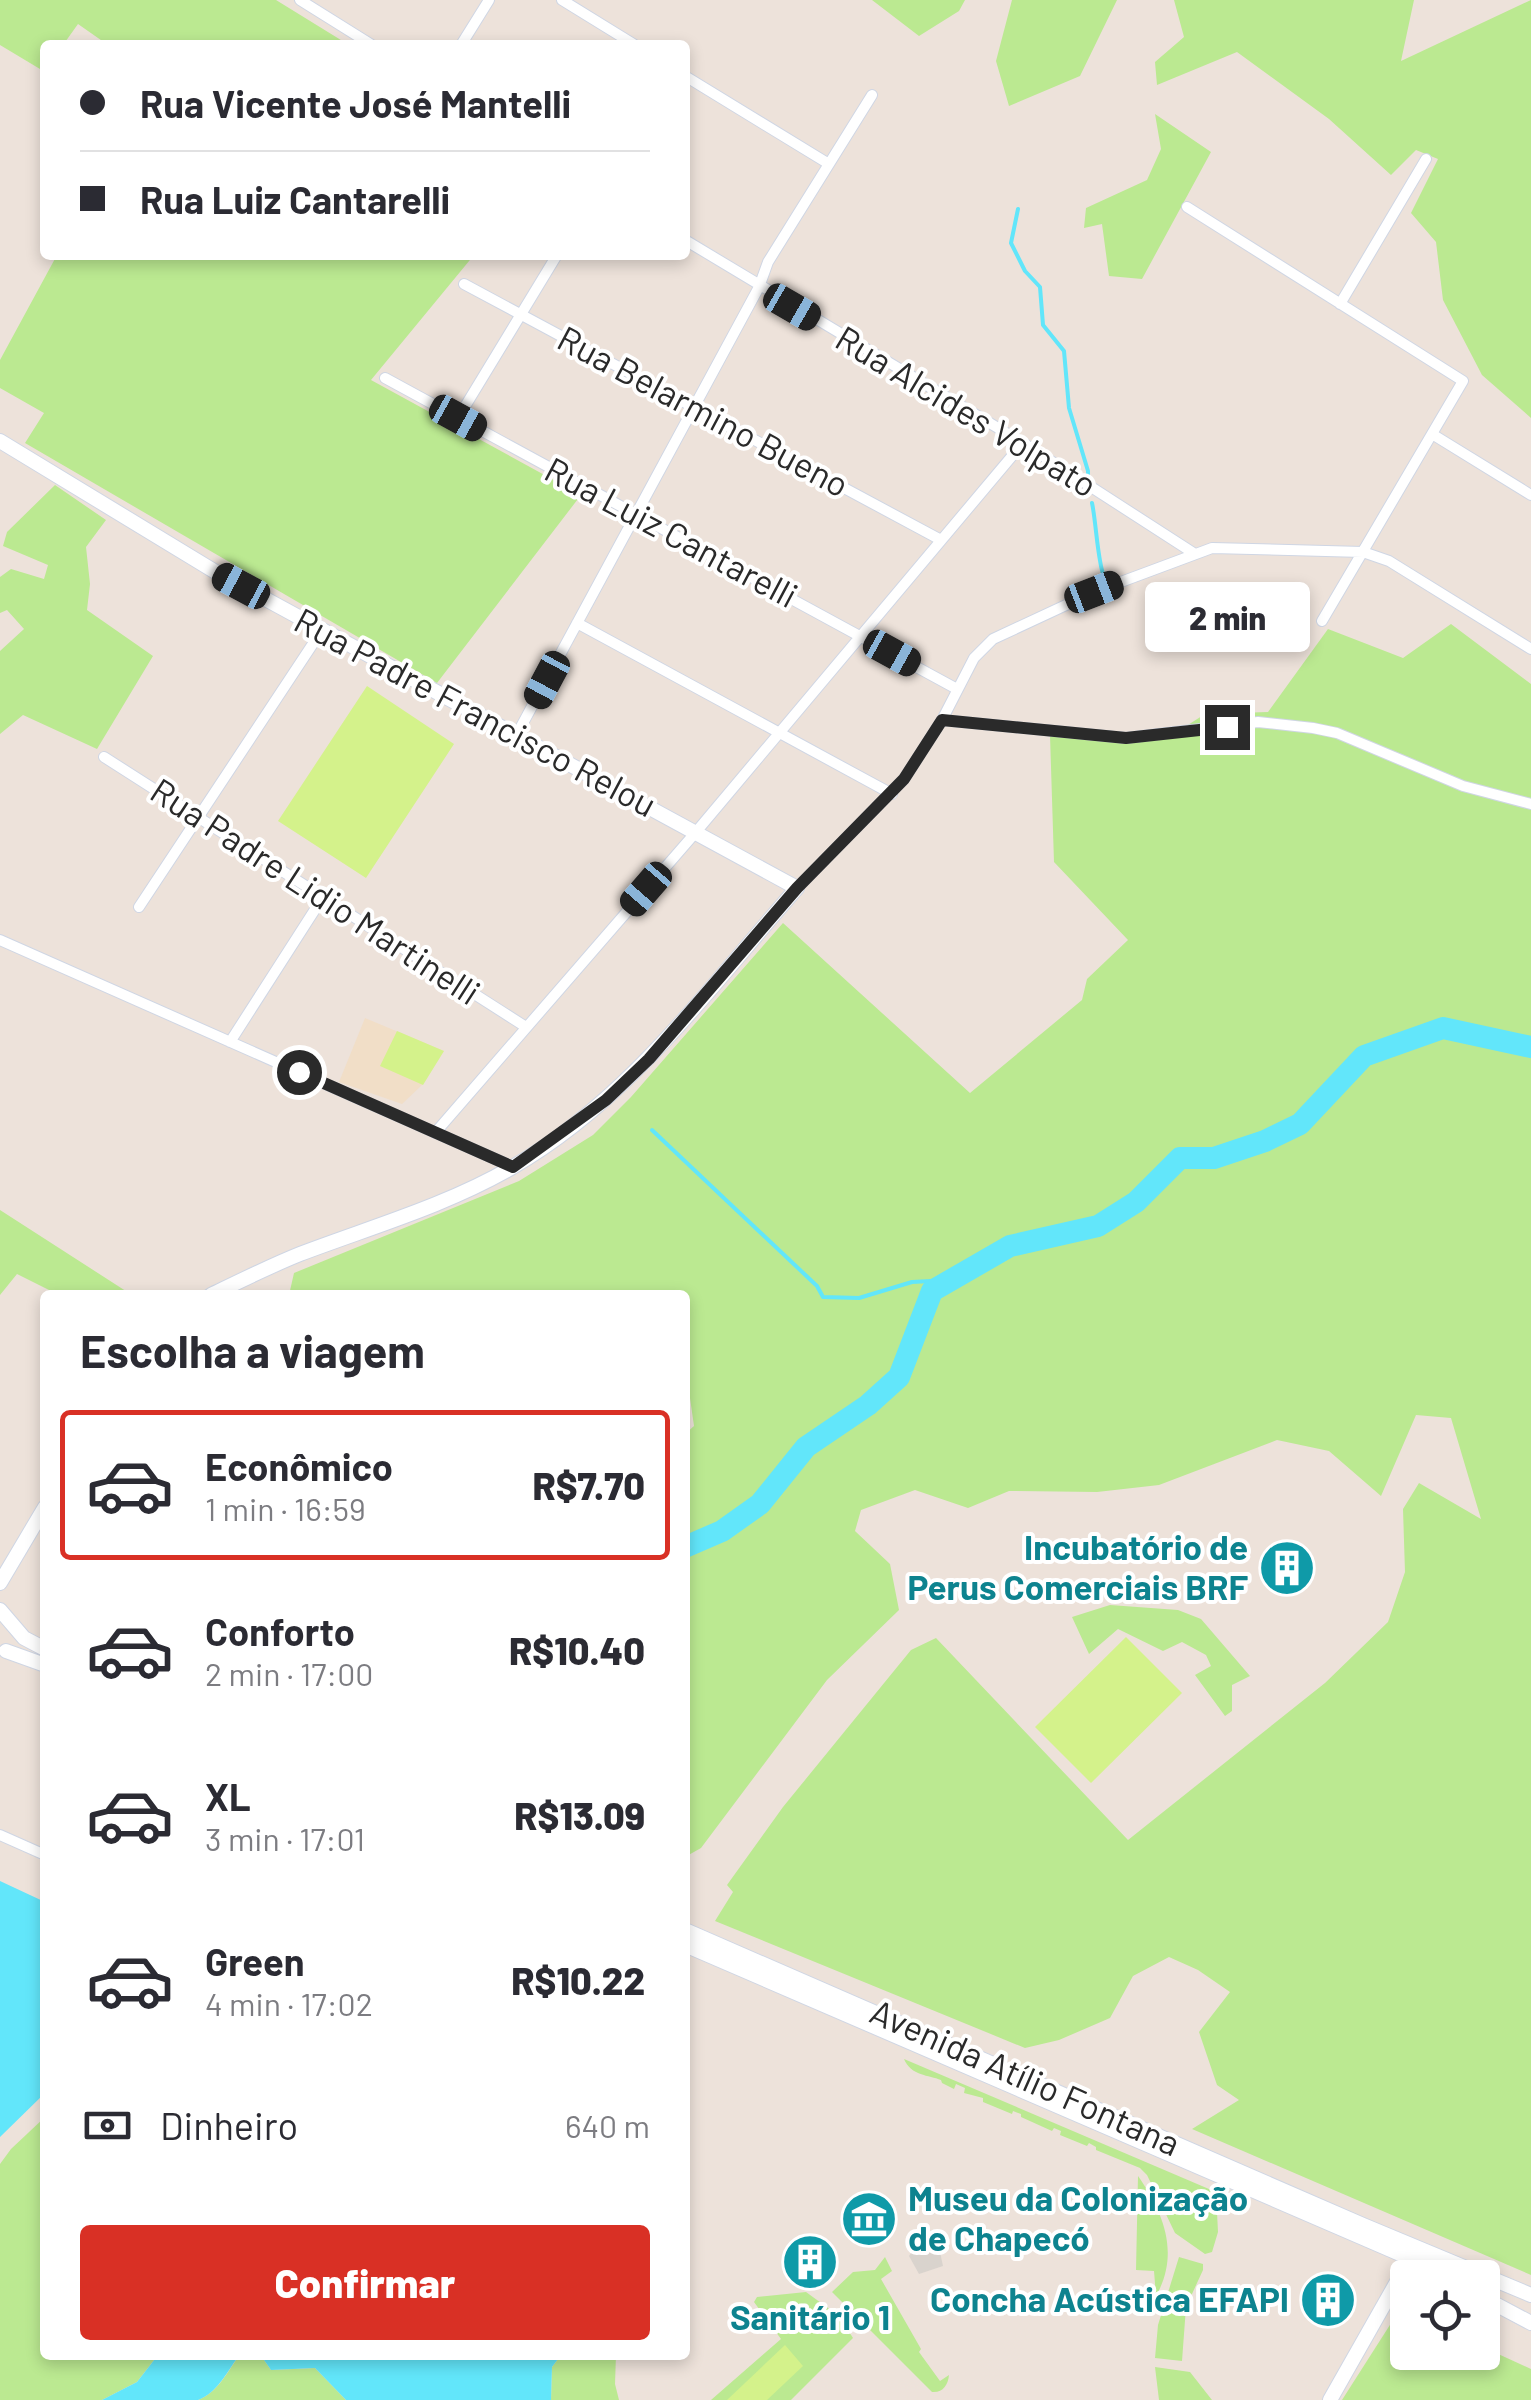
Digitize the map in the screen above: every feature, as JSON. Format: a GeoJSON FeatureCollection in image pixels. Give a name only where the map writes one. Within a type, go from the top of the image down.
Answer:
{"type":"FeatureCollection","features":[{"type":"Feature","properties":{"kind":"main road","name":"Rua Padre Francisco Relou"},"geometry":{"type":"LineString","coordinates":[[0,441],[214,571],[797,888]]}},
{"type":"Feature","properties":{"kind":"main road"},"geometry":{"type":"LineString","coordinates":[[222,1290],[296,1256],[462,1194],[513,1167],[592,1112],[649,1059],[797,888]]}},
{"type":"Feature","properties":{"kind":"main road"},"geometry":{"type":"LineString","coordinates":[[0,1583],[40,1515]]}},
{"type":"Feature","properties":{"kind":"main road"},"geometry":{"type":"LineString","coordinates":[[0,1610],[24,1638],[40,1646]]}},
{"type":"Feature","properties":{"kind":"main road"},"geometry":{"type":"LineString","coordinates":[[3,1652],[12,1644],[14,1627]]}},
{"type":"Feature","properties":{"kind":"main road"},"geometry":{"type":"LineString","coordinates":[[3,1652],[40,1663]]}},
{"type":"Feature","properties":{"kind":"main road","name":"Avenida Atílio Fontana"},"geometry":{"type":"LineString","coordinates":[[690,1932],[1345,2218],[1424,2260]]}},
{"type":"Feature","properties":{"kind":"main road","name":"Avenida Atílio Fontana"},"geometry":{"type":"LineString","coordinates":[[690,1947],[1414,2252],[1531,2294]]}},
{"type":"Feature","properties":{"kind":"main road"},"geometry":{"type":"LineString","coordinates":[[1330,2400],[1414,2252]]}},
{"type":"Feature","properties":{"kind":"main road"},"geometry":{"type":"LineString","coordinates":[[1500,2307],[1531,2323]]}},
{"type":"Feature","properties":{"kind":"street"},"geometry":{"type":"LineString","coordinates":[[300,0],[364,40]]}},
{"type":"Feature","properties":{"kind":"street"},"geometry":{"type":"LineString","coordinates":[[463,40],[489,0]]}},
{"type":"Feature","properties":{"kind":"street"},"geometry":{"type":"LineString","coordinates":[[562,0],[627,40]]}},
{"type":"Feature","properties":{"kind":"street"},"geometry":{"type":"LineString","coordinates":[[690,79],[829,164]]}},
{"type":"Feature","properties":{"kind":"street"},"geometry":{"type":"LineString","coordinates":[[516,736],[759,288],[768,262],[872,95]]}},
{"type":"Feature","properties":{"kind":"street"},"geometry":{"type":"LineString","coordinates":[[1340,304],[1426,159]]}},
{"type":"Feature","properties":{"kind":"street"},"geometry":{"type":"LineString","coordinates":[[1186,207],[1463,381],[1322,621]]}},
{"type":"Feature","properties":{"kind":"street","name":"Rua Alcides Volpato"},"geometry":{"type":"LineString","coordinates":[[690,243],[1023,443],[1195,554]]}},
{"type":"Feature","properties":{"kind":"street"},"geometry":{"type":"LineString","coordinates":[[458,418],[554,260]]}},
{"type":"Feature","properties":{"kind":"street","name":"Rua Belarmino Bueno"},"geometry":{"type":"LineString","coordinates":[[464,284],[941,540]]}},
{"type":"Feature","properties":{"kind":"street","name":"Rua Luiz Cantarelli"},"geometry":{"type":"LineString","coordinates":[[386,378],[958,689]]}},
{"type":"Feature","properties":{"kind":"street"},"geometry":{"type":"LineString","coordinates":[[1432,434],[1531,495]]}},
{"type":"Feature","properties":{"kind":"street"},"geometry":{"type":"LineString","coordinates":[[436,1133],[1023,443]]}},
{"type":"Feature","properties":{"kind":"street"},"geometry":{"type":"LineString","coordinates":[[797,888],[892,794],[942,720],[974,658],[1003,633],[1094,592],[1212,548],[1362,552],[1389,561],[1531,650]]}},
{"type":"Feature","properties":{"kind":"street"},"geometry":{"type":"LineString","coordinates":[[577,623],[892,794]]}},
{"type":"Feature","properties":{"kind":"street"},"geometry":{"type":"LineString","coordinates":[[139,907],[322,630]]}},
{"type":"Feature","properties":{"kind":"street"},"geometry":{"type":"LineString","coordinates":[[942,720],[1126,738],[1258,722],[1313,728],[1336,733],[1463,786],[1531,804]]}},
{"type":"Feature","properties":{"kind":"street","name":"Rua Padre Lidio Martinelli"},"geometry":{"type":"LineString","coordinates":[[104,757],[526,1027]]}},
{"type":"Feature","properties":{"kind":"street"},"geometry":{"type":"LineString","coordinates":[[230,1042],[323,897]]}},
{"type":"Feature","properties":{"kind":"street"},"geometry":{"type":"LineString","coordinates":[[0,940],[513,1167]]}},
{"type":"Feature","properties":{"kind":"street"},"geometry":{"type":"LineString","coordinates":[[0,1835],[40,1853]]}},
{"type":"Feature","properties":{"kind":"shaded area"},"geometry":{"type":"Polygon","coordinates":[[[365,1018],[444,1051],[422,1085],[402,1104],[339,1082],[365,1018]]]}},
{"type":"Feature","properties":{"kind":"shaded area"},"geometry":{"type":"Polygon","coordinates":[[[921,2239],[940,2252],[943,2266],[919,2274],[909,2256],[921,2239]]]}},
{"type":"Feature","properties":{"kind":"green space"},"geometry":{"type":"Polygon","coordinates":[[[0,0],[276,0],[341,40],[101,40],[78,24],[67,40],[40,40],[40,69],[0,45],[0,0]]]}},
{"type":"Feature","properties":{"kind":"green space"},"geometry":{"type":"Polygon","coordinates":[[[872,0],[965,0],[959,11],[919,36],[872,0]]]}},
{"type":"Feature","properties":{"kind":"green space"},"geometry":{"type":"Polygon","coordinates":[[[1012,0],[1117,0],[1080,76],[1009,106],[996,61],[1012,0]]]}},
{"type":"Feature","properties":{"kind":"green space"},"geometry":{"type":"Polygon","coordinates":[[[1174,0],[1414,0],[1401,61],[1531,0],[1531,418],[1482,375],[1443,300],[1436,242],[1411,213],[1438,159],[1416,150],[1391,175],[1329,119],[1237,52],[1157,85],[1155,62],[1184,37],[1174,0]]]}},
{"type":"Feature","properties":{"kind":"green space"},"geometry":{"type":"Polygon","coordinates":[[[1155,114],[1211,152],[1142,279],[1109,276],[1102,224],[1084,228],[1086,208],[1147,180],[1161,149],[1155,114]]]}},
{"type":"Feature","properties":{"kind":"green space"},"geometry":{"type":"Polygon","coordinates":[[[54,260],[470,260],[371,380],[581,495],[437,683],[25,443],[44,413],[0,388],[0,360],[54,260]]]}},
{"type":"Feature","properties":{"kind":"green space"},"geometry":{"type":"Polygon","coordinates":[[[55,485],[106,520],[86,547],[90,584],[87,610],[153,656],[97,749],[23,715],[0,734],[0,651],[24,629],[7,610],[0,613],[0,577],[11,569],[44,579],[48,565],[3,546],[7,532],[55,485]]]}},
{"type":"Feature","properties":{"kind":"green space"},"geometry":{"type":"Polygon","coordinates":[[[1451,624],[1531,684],[1531,2275],[1192,2129],[1239,2100],[1217,2085],[1199,2032],[1230,1992],[1198,1970],[1169,1957],[1133,1976],[1110,2018],[1059,2040],[1025,2048],[715,1921],[733,1892],[727,1885],[783,1807],[911,1650],[936,1638],[1128,1840],[1325,1683],[1388,1622],[1405,1572],[1403,1509],[1419,1483],[1481,1519],[1451,1418],[1416,1415],[1381,1496],[1329,1451],[1277,1440],[1159,1485],[1097,1492],[1009,1491],[968,1508],[915,1490],[861,1510],[855,1531],[890,1564],[899,1610],[827,1680],[701,1848],[690,1854],[690,1430],[694,1426],[690,1398],[690,1290],[290,1290],[294,1273],[519,1181],[593,1135],[783,923],[970,1093],[1082,1000],[1087,979],[1128,940],[1054,862],[1050,735],[1099,740],[1180,730],[1205,714],[1268,712],[1328,629],[1403,658],[1451,624]]]}},
{"type":"Feature","properties":{"kind":"green space"},"geometry":{"type":"Polygon","coordinates":[[[367,686],[454,744],[366,878],[278,821],[367,686]]]}},
{"type":"Feature","properties":{"kind":"green space"},"geometry":{"type":"Polygon","coordinates":[[[397,1031],[444,1051],[423,1085],[380,1066],[397,1031]]]}},
{"type":"Feature","properties":{"kind":"green space"},"geometry":{"type":"Polygon","coordinates":[[[0,1210],[124,1290],[49,1290],[17,1274],[0,1295],[0,1210]]]}},
{"type":"Feature","properties":{"kind":"green space"},"geometry":{"type":"Polygon","coordinates":[[[1110,1605],[1178,1610],[1201,1619],[1250,1676],[1232,1685],[1232,1711],[1225,1716],[1195,1675],[1211,1666],[1206,1655],[1182,1642],[1163,1651],[1118,1629],[1089,1654],[1072,1617],[1110,1605]]]}},
{"type":"Feature","properties":{"kind":"green space"},"geometry":{"type":"Polygon","coordinates":[[[1126,1637],[1182,1693],[1091,1783],[1035,1727],[1126,1637]]]}},
{"type":"Feature","properties":{"kind":"green space"},"geometry":{"type":"Polygon","coordinates":[[[904,2059],[1216,2192],[1218,2232],[1212,2252],[1205,2254],[1175,2233],[1140,2168],[1096,2150],[1089,2143],[1087,2146],[1060,2135],[1061,2131],[1052,2131],[1021,2114],[983,2102],[983,2098],[964,2093],[965,2088],[956,2084],[954,2089],[916,2072],[904,2059]]]}},
{"type":"Feature","properties":{"kind":"green space"},"geometry":{"type":"Polygon","coordinates":[[[40,2122],[40,2360],[154,2360],[137,2382],[102,2400],[0,2400],[0,2164],[40,2122]]]}},
{"type":"Feature","properties":{"kind":"green space"},"geometry":{"type":"Polygon","coordinates":[[[1138,2176],[1155,2204],[1166,2234],[1167,2265],[1156,2296],[1154,2271],[1136,2270],[1138,2176]]]}},
{"type":"Feature","properties":{"kind":"green space"},"geometry":{"type":"Polygon","coordinates":[[[885,2257],[892,2271],[881,2279],[921,2349],[919,2352],[940,2381],[949,2375],[939,2391],[932,2392],[832,2292],[853,2272],[875,2270],[885,2257]]]}},
{"type":"Feature","properties":{"kind":"green space"},"geometry":{"type":"Polygon","coordinates":[[[1179,2257],[1203,2264],[1186,2307],[1182,2361],[1155,2358],[1158,2325],[1179,2257]]]}},
{"type":"Feature","properties":{"kind":"green space"},"geometry":{"type":"Polygon","coordinates":[[[806,2292],[839,2316],[853,2338],[791,2400],[711,2400],[781,2339],[754,2302],[757,2297],[806,2292]]]}},
{"type":"Feature","properties":{"kind":"green space"},"geometry":{"type":"Polygon","coordinates":[[[1390,2325],[1390,2370],[1500,2370],[1500,2355],[1531,2369],[1531,2400],[1342,2400],[1390,2325]]]}},
{"type":"Feature","properties":{"kind":"green space"},"geometry":{"type":"Polygon","coordinates":[[[785,2345],[803,2366],[767,2400],[727,2400],[785,2345]]]}},
{"type":"Feature","properties":{"kind":"green space"},"geometry":{"type":"Polygon","coordinates":[[[236,2360],[264,2360],[271,2370],[315,2368],[346,2400],[198,2400],[226,2376],[236,2360]]]}},
{"type":"Feature","properties":{"kind":"green space"},"geometry":{"type":"Polygon","coordinates":[[[557,2360],[616,2360],[619,2400],[551,2400],[552,2367],[557,2360]]]}},
{"type":"Feature","properties":{"kind":"green space"},"geometry":{"type":"Polygon","coordinates":[[[1155,2367],[1190,2372],[1212,2400],[1159,2400],[1155,2367]]]}},
{"type":"Feature","properties":{"kind":"water"},"geometry":{"type":"Polygon","coordinates":[[[0,1881],[40,1900],[40,2098],[0,2137],[0,1881]]]}},
{"type":"Feature","properties":{"kind":"water"},"geometry":{"type":"Polygon","coordinates":[[[154,2360],[236,2360],[216,2387],[198,2400],[102,2400],[137,2382],[154,2360]]]}},
{"type":"Feature","properties":{"kind":"water"},"geometry":{"type":"Polygon","coordinates":[[[264,2360],[557,2360],[552,2367],[551,2400],[346,2400],[315,2368],[271,2370],[264,2360]]]}},
{"type":"Feature","properties":{"kind":"waterway"},"geometry":{"type":"LineString","coordinates":[[1018,209],[1011,243],[1025,271],[1040,287],[1043,325],[1064,351],[1069,408],[1088,471],[1088,484]]}},
{"type":"Feature","properties":{"kind":"waterway"},"geometry":{"type":"LineString","coordinates":[[1092,503],[1104,576]]}},
{"type":"Feature","properties":{"kind":"waterway"},"geometry":{"type":"LineString","coordinates":[[690,1545],[722,1531],[760,1504],[806,1447],[868,1405],[899,1377],[932,1291],[1010,1246],[1098,1226],[1136,1202],[1180,1158],[1214,1158],[1300,1124],[1364,1056],[1443,1028],[1531,1047]]}},
{"type":"Feature","properties":{"kind":"waterway"},"geometry":{"type":"LineString","coordinates":[[652,1130],[817,1286],[823,1297],[859,1298],[912,1282],[950,1280]]}},
{"type":"Feature","properties":{"kind":"place","name":"Incubatório de Perus Comerciais BRF"},"geometry":{"type":"Point","coordinates":[1287,1568]}},
{"type":"Feature","properties":{"kind":"place","name":"Museu da Colonização de Chapecó"},"geometry":{"type":"Point","coordinates":[869,2219]}},
{"type":"Feature","properties":{"kind":"place","name":"Sanitário 1"},"geometry":{"type":"Point","coordinates":[810,2262]}},
{"type":"Feature","properties":{"kind":"place","name":"Concha Acústica EFAPI"},"geometry":{"type":"Point","coordinates":[1328,2300]}},
{"type":"Feature","properties":{"kind":"route"},"geometry":{"type":"LineString","coordinates":[[299,1072],[513,1167],[606,1100],[649,1059],[797,888],[892,794],[942,720],[1126,738],[1227,727]]}}]}
